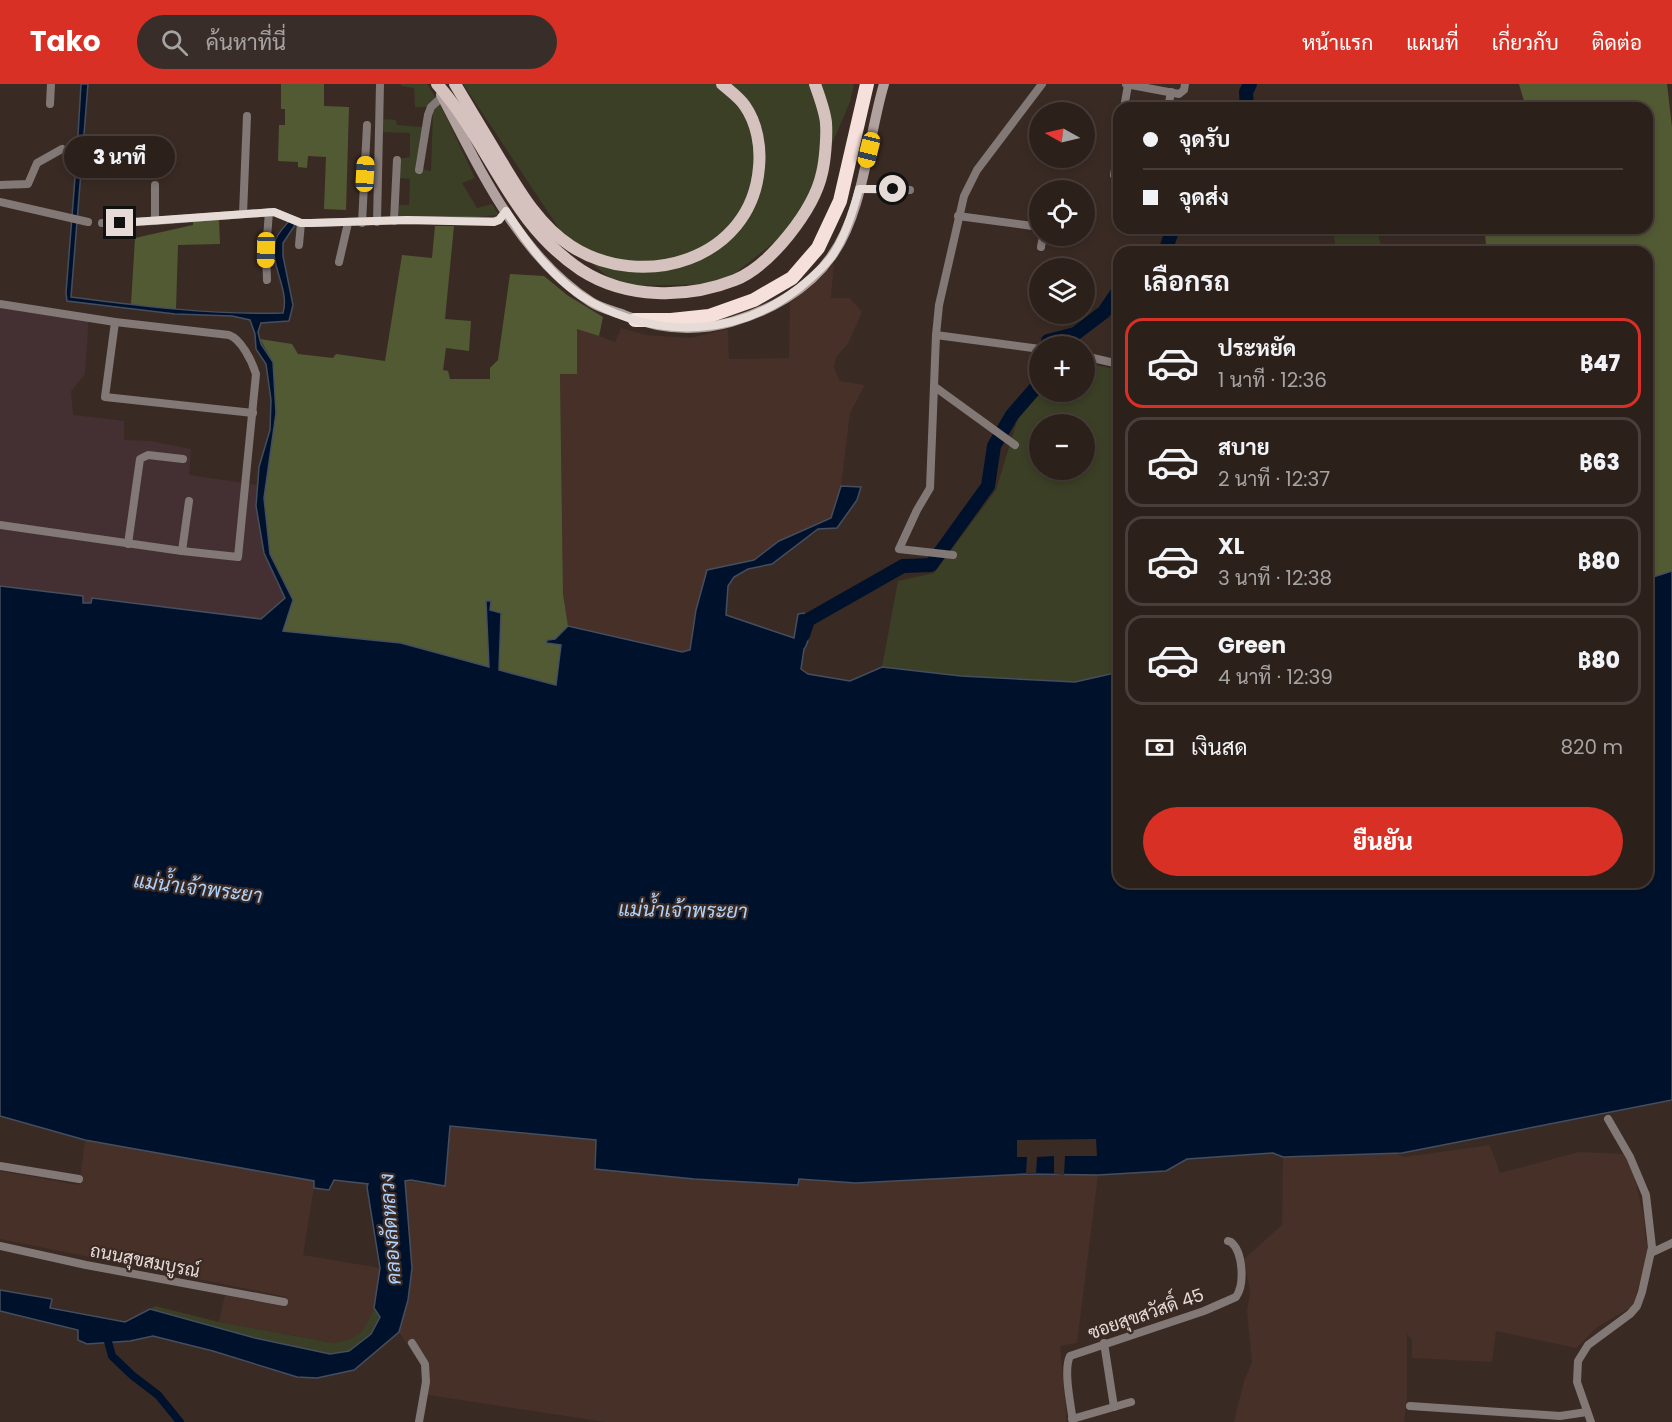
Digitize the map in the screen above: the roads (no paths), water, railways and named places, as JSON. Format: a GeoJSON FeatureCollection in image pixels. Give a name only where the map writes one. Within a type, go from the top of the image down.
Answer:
{"type":"FeatureCollection","features":[{"type":"Feature","properties":{"kind":"highway"},"geometry":{"type":"LineString","coordinates":[[635,320],[671,320],[709,316],[754,300],[792,278],[818,248],[840,201],[867,84]]}},
{"type":"Feature","properties":{"kind":"main road"},"geometry":{"type":"LineString","coordinates":[[436,84],[469,127],[493,169],[530,224],[567,259],[592,275],[625,288],[651,292],[685,293],[737,279],[765,260],[790,234],[810,204],[822,173],[826,122],[815,84]]}},
{"type":"Feature","properties":{"kind":"main road"},"geometry":{"type":"LineString","coordinates":[[455,84],[518,189],[542,221],[570,245],[588,255],[608,263],[634,266],[662,266],[688,260],[709,250],[730,233],[746,213],[755,194],[759,162],[756,132],[744,105],[722,84]]}},
{"type":"Feature","properties":{"kind":"street"},"geometry":{"type":"LineString","coordinates":[[50,104],[51,84]]}},
{"type":"Feature","properties":{"kind":"street"},"geometry":{"type":"LineString","coordinates":[[377,222],[380,84]]}},
{"type":"Feature","properties":{"kind":"street"},"geometry":{"type":"LineString","coordinates":[[436,84],[469,150],[506,211],[522,236],[559,278],[592,303],[635,320],[656,326],[675,327],[719,326],[755,315],[783,300],[808,281],[831,257],[846,230],[859,189],[884,84]]}},
{"type":"Feature","properties":{"kind":"street"},"geometry":{"type":"LineString","coordinates":[[953,555],[900,549],[917,510],[930,488],[939,305],[958,216],[970,180],[1042,84]]}},
{"type":"Feature","properties":{"kind":"street"},"geometry":{"type":"LineString","coordinates":[[1125,102],[1127,84],[1182,93],[1185,84]]}},
{"type":"Feature","properties":{"kind":"street"},"geometry":{"type":"LineString","coordinates":[[1169,102],[1171,93]]}},
{"type":"Feature","properties":{"kind":"street"},"geometry":{"type":"LineString","coordinates":[[418,170],[428,115],[431,107],[442,97]]}},
{"type":"Feature","properties":{"kind":"street"},"geometry":{"type":"LineString","coordinates":[[243,214],[247,116]]}},
{"type":"Feature","properties":{"kind":"street"},"geometry":{"type":"LineString","coordinates":[[362,223],[367,125]]}},
{"type":"Feature","properties":{"kind":"street"},"geometry":{"type":"LineString","coordinates":[[0,185],[28,184],[37,163],[62,149]]}},
{"type":"Feature","properties":{"kind":"street"},"geometry":{"type":"LineString","coordinates":[[394,221],[397,160]]}},
{"type":"Feature","properties":{"kind":"street"},"geometry":{"type":"LineString","coordinates":[[155,185],[155,221]]}},
{"type":"Feature","properties":{"kind":"street"},"geometry":{"type":"LineString","coordinates":[[859,189],[910,190]]}},
{"type":"Feature","properties":{"kind":"street"},"geometry":{"type":"LineString","coordinates":[[0,202],[85,221]]}},
{"type":"Feature","properties":{"kind":"street"},"geometry":{"type":"LineString","coordinates":[[102,223],[269,212],[283,214],[301,223],[494,222],[499,220],[506,211]]}},
{"type":"Feature","properties":{"kind":"street"},"geometry":{"type":"LineString","coordinates":[[267,280],[266,250],[269,212]]}},
{"type":"Feature","properties":{"kind":"street"},"geometry":{"type":"LineString","coordinates":[[958,216],[1029,226]]}},
{"type":"Feature","properties":{"kind":"street"},"geometry":{"type":"LineString","coordinates":[[299,245],[301,223]]}},
{"type":"Feature","properties":{"kind":"street"},"geometry":{"type":"LineString","coordinates":[[339,262],[348,224]]}},
{"type":"Feature","properties":{"kind":"street"},"geometry":{"type":"LineString","coordinates":[[0,304],[115,322],[235,337],[254,365],[256,374],[238,557],[0,525]]}},
{"type":"Feature","properties":{"kind":"street"},"geometry":{"type":"LineString","coordinates":[[115,322],[105,397],[253,413]]}},
{"type":"Feature","properties":{"kind":"street"},"geometry":{"type":"LineString","coordinates":[[936,335],[1029,348]]}},
{"type":"Feature","properties":{"kind":"street"},"geometry":{"type":"LineString","coordinates":[[1095,359],[1113,363]]}},
{"type":"Feature","properties":{"kind":"street"},"geometry":{"type":"LineString","coordinates":[[935,387],[1012,443]]}},
{"type":"Feature","properties":{"kind":"street"},"geometry":{"type":"LineString","coordinates":[[128,543],[140,459],[148,455],[183,459]]}},
{"type":"Feature","properties":{"kind":"street"},"geometry":{"type":"LineString","coordinates":[[182,551],[189,501]]}},
{"type":"Feature","properties":{"kind":"street"},"geometry":{"type":"LineString","coordinates":[[1591,1422],[1577,1382],[1578,1361],[1588,1345],[1630,1314],[1637,1306],[1652,1247],[1646,1195],[1630,1157],[1608,1119]]}},
{"type":"Feature","properties":{"kind":"street"},"geometry":{"type":"LineString","coordinates":[[0,1166],[80,1179]]}},
{"type":"Feature","properties":{"kind":"street","name":"ซอยสุขสวัสดิ์ 45"},"geometry":{"type":"LineString","coordinates":[[1072,1421],[1068,1359],[1073,1353],[1204,1311],[1236,1297],[1241,1286],[1238,1249],[1228,1241]]}},
{"type":"Feature","properties":{"kind":"street"},"geometry":{"type":"LineString","coordinates":[[1651,1253],[1672,1244]]}},
{"type":"Feature","properties":{"kind":"street","name":"ถนนสุขสมบูรณ์"},"geometry":{"type":"LineString","coordinates":[[0,1246],[86,1265],[284,1302]]}},
{"type":"Feature","properties":{"kind":"street"},"geometry":{"type":"LineString","coordinates":[[412,1343],[425,1364],[426,1373],[420,1422]]}},
{"type":"Feature","properties":{"kind":"street"},"geometry":{"type":"LineString","coordinates":[[1104,1343],[1114,1407]]}},
{"type":"Feature","properties":{"kind":"street"},"geometry":{"type":"LineString","coordinates":[[1072,1421],[1131,1402]]}},
{"type":"Feature","properties":{"kind":"street"},"geometry":{"type":"LineString","coordinates":[[1410,1406],[1560,1416],[1587,1412]]}},
{"type":"Feature","properties":{"kind":"water"},"geometry":{"type":"Polygon","coordinates":[[[81,84],[88,84],[71,297],[203,311],[283,313],[284,295],[275,259],[275,241],[289,221],[295,225],[283,243],[283,256],[293,305],[289,321],[261,323],[258,332],[261,344],[273,362],[276,413],[264,498],[270,554],[293,600],[283,631],[401,643],[489,667],[486,601],[491,601],[490,610],[501,613],[499,670],[556,685],[561,645],[546,643],[547,640],[555,639],[568,626],[682,652],[690,650],[696,610],[707,570],[754,560],[779,541],[831,518],[841,486],[861,487],[857,500],[837,528],[818,529],[772,564],[748,569],[734,577],[728,586],[726,615],[794,638],[798,614],[804,613],[808,637],[801,669],[808,674],[850,681],[882,667],[961,676],[1075,682],[1113,673],[1113,888],[1653,888],[1653,577],[1672,571],[1672,1100],[1402,1153],[1283,1157],[1273,1153],[1187,1159],[1166,1171],[1098,1175],[1026,1174],[856,1183],[799,1179],[798,1185],[694,1179],[595,1169],[596,1140],[450,1126],[445,1186],[405,1181],[412,1268],[408,1300],[399,1332],[354,1370],[317,1378],[297,1377],[213,1351],[153,1336],[130,1341],[87,1344],[78,1340],[78,1330],[0,1311],[0,1290],[52,1299],[50,1308],[125,1322],[150,1309],[255,1338],[330,1354],[349,1351],[371,1334],[380,1317],[374,1308],[380,1268],[368,1184],[334,1180],[329,1190],[314,1188],[314,1181],[85,1140],[0,1116],[0,586],[83,596],[83,603],[91,603],[92,598],[261,619],[285,598],[264,553],[256,506],[259,467],[270,430],[271,400],[266,364],[256,349],[255,334],[250,320],[232,316],[175,314],[67,301],[81,84]]]}},
{"type":"Feature","properties":{"kind":"waterway"},"geometry":{"type":"LineString","coordinates":[[1247,102],[1246,92],[1250,84]]}},
{"type":"Feature","properties":{"kind":"waterway"},"geometry":{"type":"LineString","coordinates":[[1167,246],[1171,234]]}},
{"type":"Feature","properties":{"kind":"waterway"},"geometry":{"type":"LineString","coordinates":[[1067,336],[1075,334],[1104,312],[1113,299]]}},
{"type":"Feature","properties":{"kind":"waterway"},"geometry":{"type":"LineString","coordinates":[[803,635],[808,620],[903,566],[931,565],[988,486],[994,446],[1012,415],[1029,396]]}},
{"type":"Feature","properties":{"kind":"waterway"},"geometry":{"type":"LineString","coordinates":[[106,1334],[112,1356],[158,1395],[180,1422]]}},
{"type":"Feature","properties":{"kind":"water label","name":"แม่น้ำเจ้าพระยา"},"geometry":{"type":"Point","coordinates":[198,888]}},
{"type":"Feature","properties":{"kind":"water label","name":"แม่น้ำเจ้าพระยา"},"geometry":{"type":"Point","coordinates":[683,910]}},
{"type":"Feature","properties":{"kind":"water label","name":"คลองลัดหลวง"},"geometry":{"type":"Point","coordinates":[390,1229]}}]}
